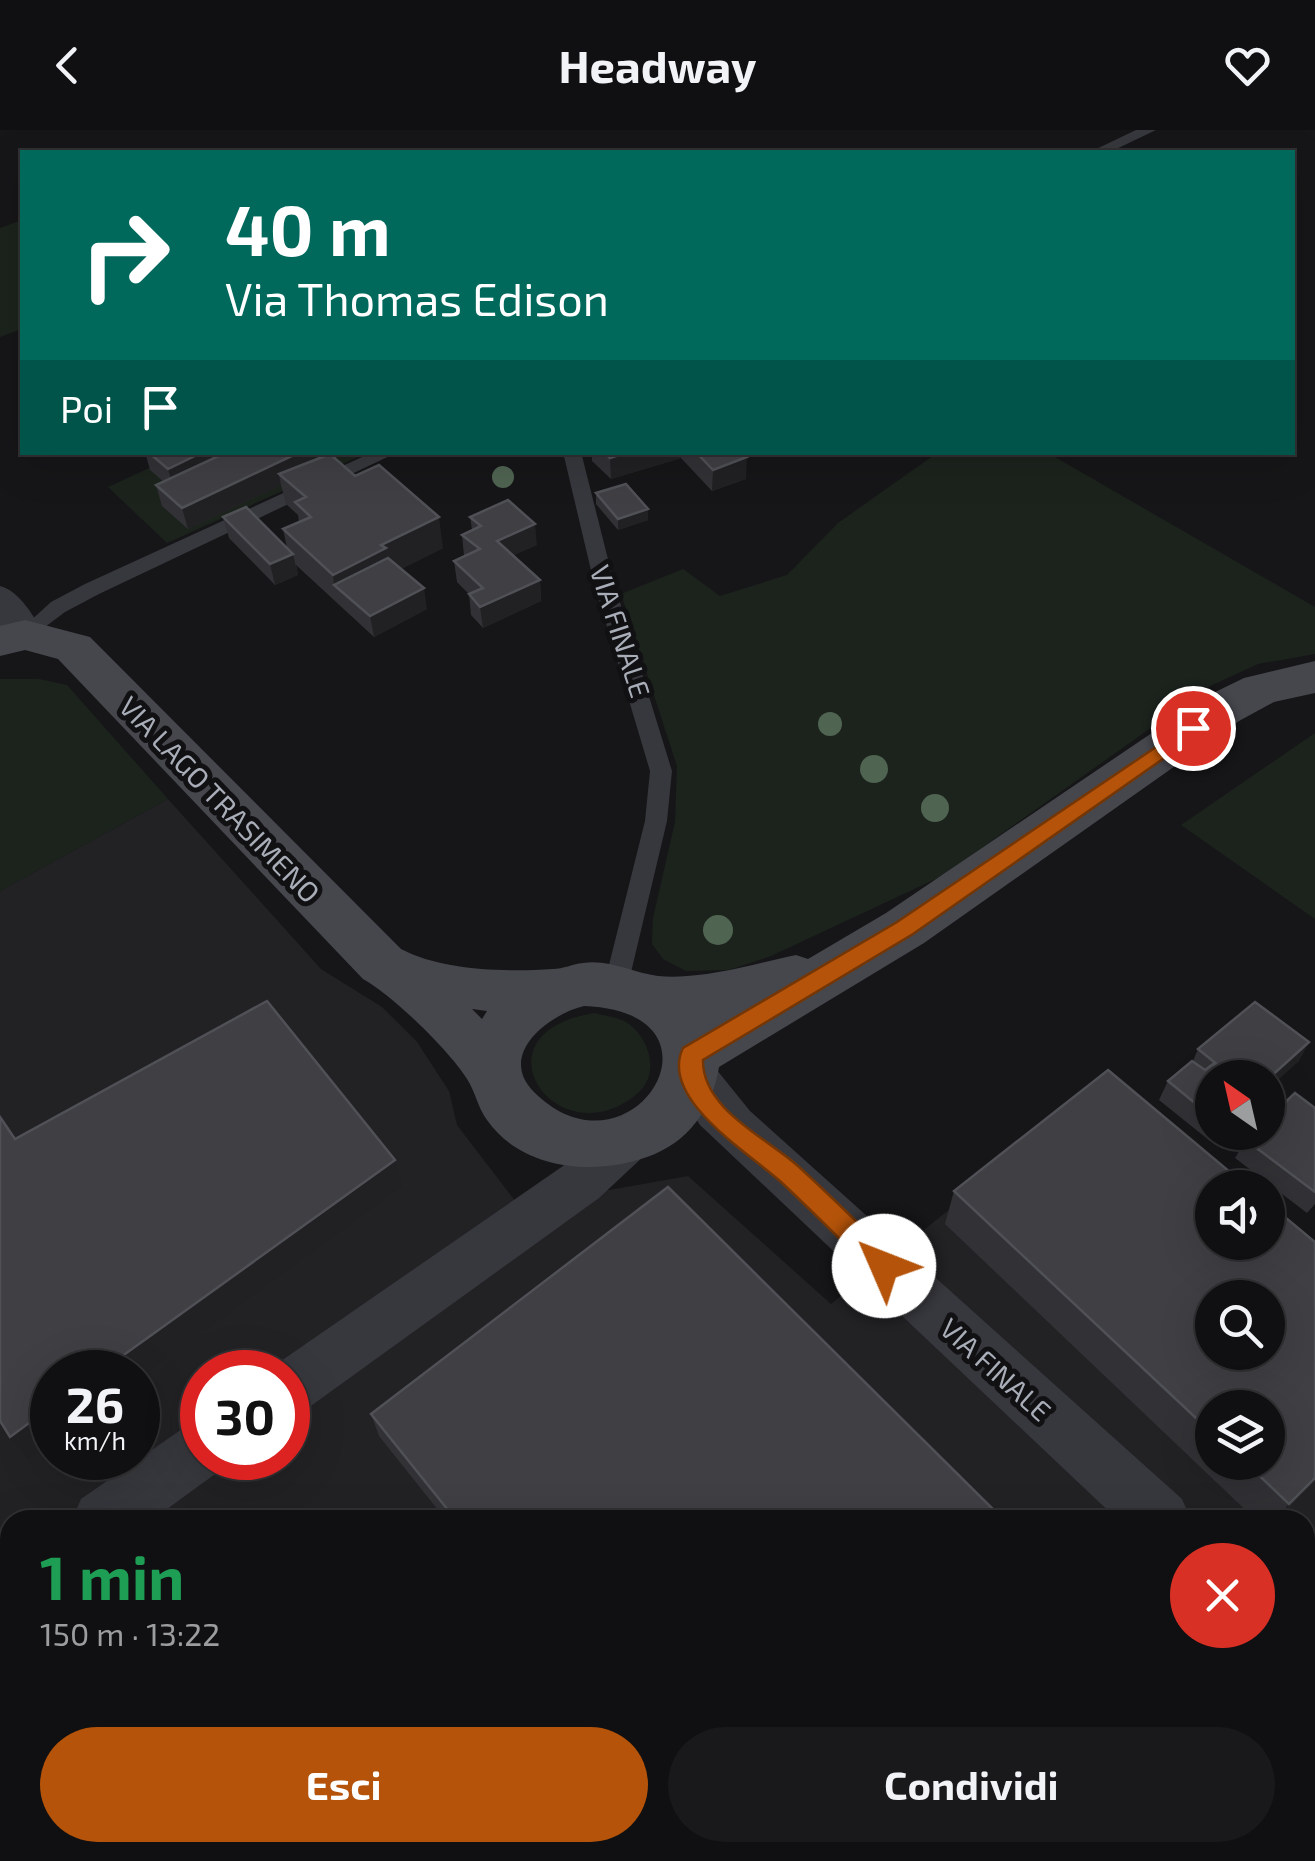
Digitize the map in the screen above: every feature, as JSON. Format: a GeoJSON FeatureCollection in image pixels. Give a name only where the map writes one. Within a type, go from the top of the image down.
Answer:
{"type":"FeatureCollection","features":[{"type":"Feature","properties":{"kind":"street","name":"VIA LAGO TRASIMENO"},"geometry":{"type":"LineString","coordinates":[[8,625],[74,648],[306,888],[382,964],[408,978],[494,1069]]}},
{"type":"Feature","properties":{"kind":"street"},"geometry":{"type":"LineString","coordinates":[[691,1064],[828,971],[905,928],[1222,709],[1261,689],[1315,677]]}},
{"type":"Feature","properties":{"kind":"street"},"geometry":{"type":"LineString","coordinates":[[516,1227],[537,1201],[552,1166],[549,1146],[514,1114],[500,1092],[494,1069],[498,1045],[510,1023],[528,1004],[584,984],[705,995],[828,971]]}},
{"type":"Feature","properties":{"kind":"street","name":"VIA LAGO TRASIMENO"},"geometry":{"type":"LineString","coordinates":[[408,978],[491,990],[553,992]]}},
{"type":"Feature","properties":{"kind":"street"},"geometry":{"type":"LineString","coordinates":[[310,1373],[582,1182],[678,1102],[691,1064],[685,1033],[671,1013],[634,991]]}},
{"type":"Feature","properties":{"kind":"street","name":"VIA FINALE"},"geometry":{"type":"LineString","coordinates":[[691,1064],[709,1106],[742,1138],[786,1171],[909,1290],[1150,1510]]}},
{"type":"Feature","properties":{"kind":"street","name":"VIA FINALE"},"geometry":{"type":"LineString","coordinates":[[641,1133],[692,1123],[742,1138]]}},
{"type":"Feature","properties":{"kind":"street"},"geometry":{"type":"LineString","coordinates":[[534,1130],[564,1142],[596,1145],[641,1133]]}},
{"type":"Feature","properties":{"kind":"street"},"geometry":{"type":"LineString","coordinates":[[116,1510],[180,1465]]}},
{"type":"Feature","properties":{"kind":"lane"},"geometry":{"type":"LineString","coordinates":[[1103,150],[1149,130]]}},
{"type":"Feature","properties":{"kind":"lane","name":"VIA LAGO TRASIMENO"},"geometry":{"type":"LineString","coordinates":[[8,625],[58,607],[383,455]]}},
{"type":"Feature","properties":{"kind":"lane","name":"VIA FINALE"},"geometry":{"type":"LineString","coordinates":[[573,455],[604,584],[648,719],[660,771],[634,991]]}},
{"type":"Feature","properties":{"kind":"shaded area"},"geometry":{"type":"Polygon","coordinates":[[[20,221],[20,330],[0,337],[0,228],[20,221]]]}},
{"type":"Feature","properties":{"kind":"shaded area"},"geometry":{"type":"Polygon","coordinates":[[[178,455],[360,456],[167,543],[108,487],[178,455]]]}},
{"type":"Feature","properties":{"kind":"shaded area"},"geometry":{"type":"Polygon","coordinates":[[[934,455],[1051,455],[1315,607],[1315,654],[1258,664],[1210,686],[942,876],[771,956],[729,970],[686,971],[663,959],[652,944],[653,918],[675,822],[677,766],[621,594],[683,569],[720,596],[787,575],[838,523],[934,455]]]}},
{"type":"Feature","properties":{"kind":"shaded area"},"geometry":{"type":"Polygon","coordinates":[[[0,679],[39,679],[67,685],[168,799],[0,891],[0,679]]]}},
{"type":"Feature","properties":{"kind":"shaded area"},"geometry":{"type":"Polygon","coordinates":[[[1315,733],[1315,919],[1181,825],[1315,733]]]}},
{"type":"Feature","properties":{"kind":"shaded area"},"geometry":{"type":"Polygon","coordinates":[[[168,799],[321,969],[382,1007],[417,1042],[449,1091],[457,1125],[519,1206],[688,1176],[831,1304],[1094,1094],[1195,1174],[1195,1260],[1285,1260],[1285,1247],[1315,1257],[1315,1510],[0,1510],[0,891],[168,799]]]}},
{"type":"Feature","properties":{"kind":"shaded area"},"geometry":{"type":"Polygon","coordinates":[[[595,1013],[624,1021],[640,1035],[649,1054],[649,1074],[639,1092],[609,1110],[581,1112],[556,1103],[539,1087],[531,1066],[536,1044],[557,1025],[595,1013]]]}},
{"type":"Feature","properties":{"kind":"building"},"geometry":{"type":"Polygon","coordinates":[[[152,455],[197,455],[168,469],[152,455]]]}},
{"type":"Feature","properties":{"kind":"building"},"geometry":{"type":"Polygon","coordinates":[[[221,455],[294,455],[182,508],[156,485],[221,455]]]}},
{"type":"Feature","properties":{"kind":"building"},"geometry":{"type":"Polygon","coordinates":[[[327,455],[355,476],[379,465],[439,517],[381,545],[386,548],[333,575],[283,529],[311,517],[295,502],[306,497],[279,474],[327,455]]]}},
{"type":"Feature","properties":{"kind":"building"},"geometry":{"type":"Polygon","coordinates":[[[699,455],[747,457],[713,470],[699,455]]]}},
{"type":"Feature","properties":{"kind":"building"},"geometry":{"type":"Polygon","coordinates":[[[626,484],[648,509],[618,519],[596,493],[626,484]]]}},
{"type":"Feature","properties":{"kind":"building"},"geometry":{"type":"Polygon","coordinates":[[[508,500],[535,524],[497,541],[540,580],[480,607],[469,594],[483,588],[454,561],[480,549],[462,535],[481,526],[470,517],[508,500]]]}},
{"type":"Feature","properties":{"kind":"building"},"geometry":{"type":"Polygon","coordinates":[[[246,507],[293,554],[270,564],[223,517],[246,507]]]}},
{"type":"Feature","properties":{"kind":"building"},"geometry":{"type":"Polygon","coordinates":[[[388,558],[424,588],[370,616],[334,585],[388,558]]]}},
{"type":"Feature","properties":{"kind":"building"},"geometry":{"type":"Polygon","coordinates":[[[267,1001],[395,1160],[131,1350],[30,1350],[30,1422],[10,1437],[0,1421],[0,1117],[15,1139],[267,1001]]]}},
{"type":"Feature","properties":{"kind":"building"},"geometry":{"type":"Polygon","coordinates":[[[1255,1002],[1309,1042],[1285,1064],[1285,1060],[1212,1060],[1198,1049],[1255,1002]]]}},
{"type":"Feature","properties":{"kind":"building"},"geometry":{"type":"Polygon","coordinates":[[[1192,1061],[1195,1063],[1195,1103],[1168,1081],[1192,1061]]]}},
{"type":"Feature","properties":{"kind":"building"},"geometry":{"type":"Polygon","coordinates":[[[1108,1070],[1195,1143],[1195,1150],[1204,1150],[1227,1170],[1195,1170],[1195,1260],[1285,1260],[1285,1217],[1315,1242],[1315,1478],[1289,1504],[1264,1480],[1285,1480],[1285,1390],[1195,1390],[1195,1417],[954,1191],[1108,1070]]]}},
{"type":"Feature","properties":{"kind":"building"},"geometry":{"type":"Polygon","coordinates":[[[1295,1093],[1315,1108],[1315,1192],[1259,1150],[1285,1150],[1285,1103],[1295,1093]]]}},
{"type":"Feature","properties":{"kind":"building"},"geometry":{"type":"Polygon","coordinates":[[[668,1187],[994,1510],[448,1510],[371,1414],[668,1187]]]}},
{"type":"Feature","properties":{"kind":"route"},"geometry":{"type":"LineString","coordinates":[[884,1266],[786,1171],[742,1138],[709,1106],[691,1073],[691,1055],[905,928],[1193,728]]}}]}
